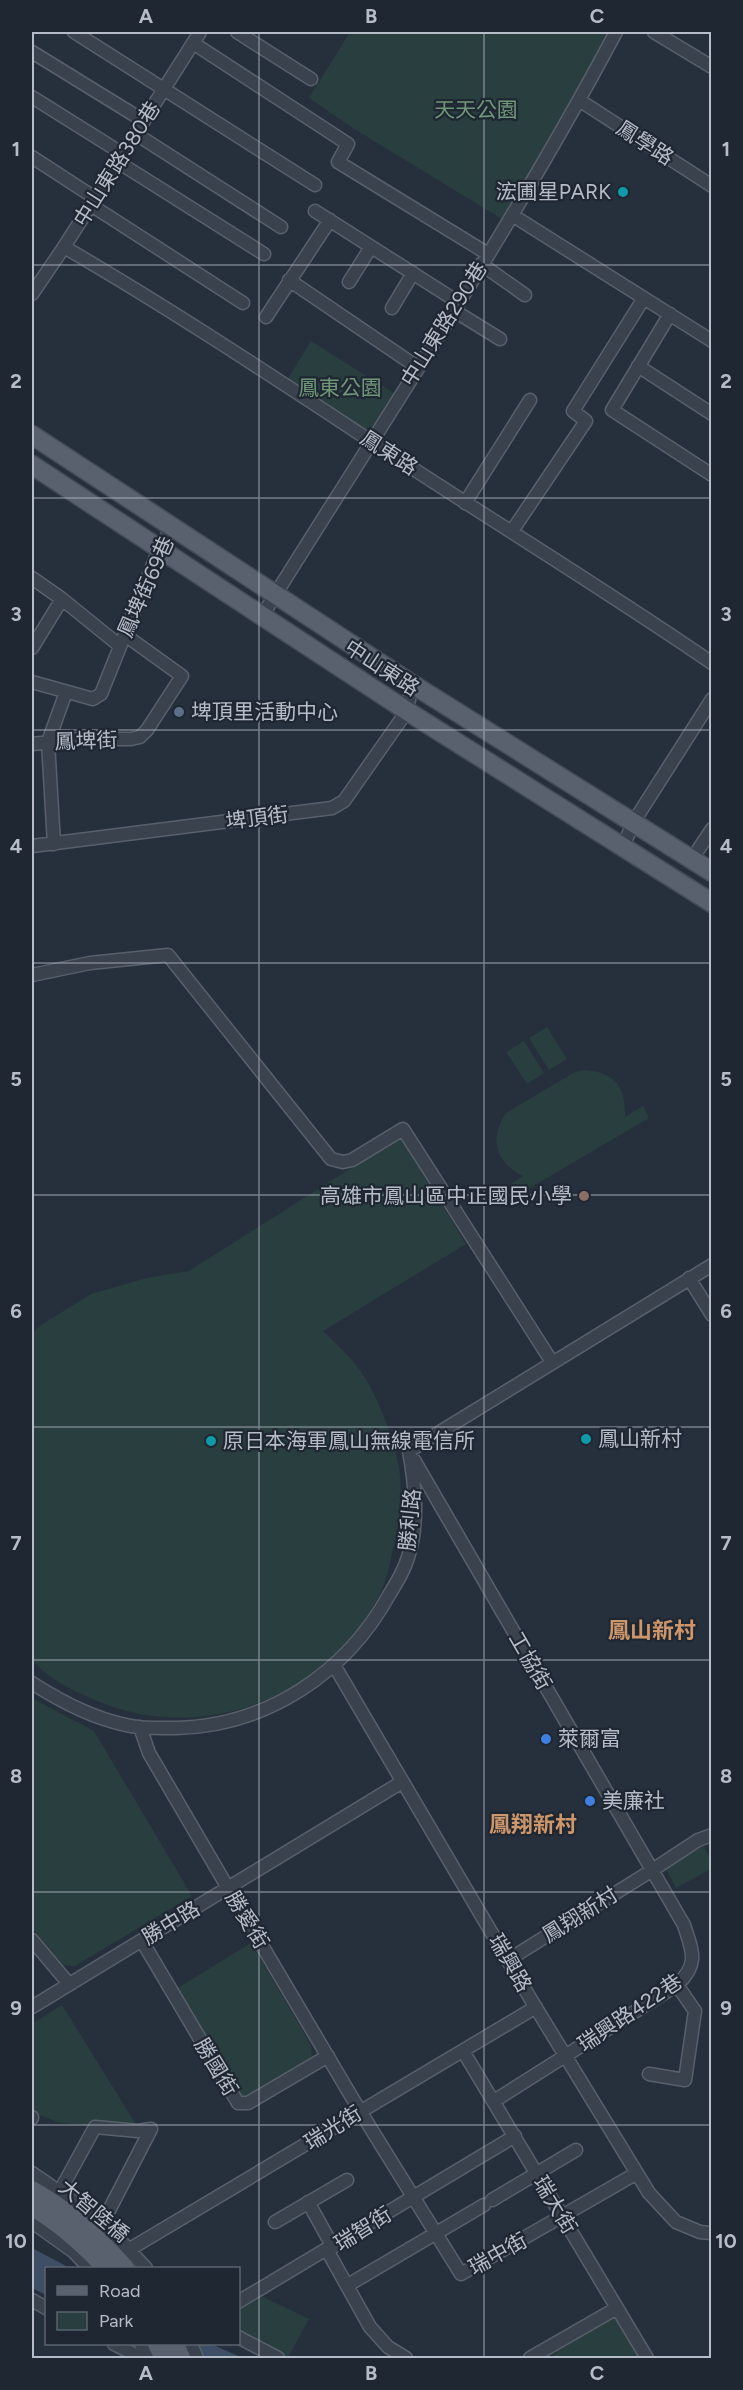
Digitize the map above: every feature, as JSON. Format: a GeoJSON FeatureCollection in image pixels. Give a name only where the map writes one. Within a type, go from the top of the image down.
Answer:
{"type":"FeatureCollection","features":[{"type":"Feature","properties":{"kind":"main road","name":"中山東路"},"geometry":{"type":"LineString","coordinates":[[32,435],[275,596],[711,872]]}},
{"type":"Feature","properties":{"kind":"main road","name":"中山東路"},"geometry":{"type":"LineString","coordinates":[[32,465],[407,711],[711,903]]}},
{"type":"Feature","properties":{"kind":"main road","name":"大智陸橋"},"geometry":{"type":"LineString","coordinates":[[32,2190],[71,2216],[101,2240],[124,2267]]}},
{"type":"Feature","properties":{"kind":"main road","name":"大智陸橋"},"geometry":{"type":"LineString","coordinates":[[32,2207],[63,2228],[105,2267]]}},
{"type":"Feature","properties":{"kind":"main road"},"geometry":{"type":"LineString","coordinates":[[147,2351],[164,2358]]}},
{"type":"Feature","properties":{"kind":"street"},"geometry":{"type":"LineString","coordinates":[[74,32],[315,185]]}},
{"type":"Feature","properties":{"kind":"street","name":"中山東路380巷"},"geometry":{"type":"LineString","coordinates":[[32,294],[200,32]]}},
{"type":"Feature","properties":{"kind":"street"},"geometry":{"type":"LineString","coordinates":[[237,32],[311,79]]}},
{"type":"Feature","properties":{"kind":"street","name":"中山東路290巷"},"geometry":{"type":"LineString","coordinates":[[262,616],[512,215],[616,32]]}},
{"type":"Feature","properties":{"kind":"street"},"geometry":{"type":"LineString","coordinates":[[654,32],[711,67]]}},
{"type":"Feature","properties":{"kind":"street"},"geometry":{"type":"LineString","coordinates":[[193,44],[348,144],[338,162],[485,259],[525,295]]}},
{"type":"Feature","properties":{"kind":"street"},"geometry":{"type":"LineString","coordinates":[[32,52],[144,120]]}},
{"type":"Feature","properties":{"kind":"street"},"geometry":{"type":"LineString","coordinates":[[32,97],[264,254]]}},
{"type":"Feature","properties":{"kind":"street","name":"鳳學路"},"geometry":{"type":"LineString","coordinates":[[579,100],[711,186]]}},
{"type":"Feature","properties":{"kind":"street"},"geometry":{"type":"LineString","coordinates":[[136,134],[281,227]]}},
{"type":"Feature","properties":{"kind":"street"},"geometry":{"type":"LineString","coordinates":[[32,157],[243,303]]}},
{"type":"Feature","properties":{"kind":"street"},"geometry":{"type":"LineString","coordinates":[[315,211],[413,273],[500,339]]}},
{"type":"Feature","properties":{"kind":"street"},"geometry":{"type":"LineString","coordinates":[[512,215],[711,340]]}},
{"type":"Feature","properties":{"kind":"street"},"geometry":{"type":"LineString","coordinates":[[266,317],[330,220]]}},
{"type":"Feature","properties":{"kind":"street","name":"鳳東路"},"geometry":{"type":"LineString","coordinates":[[64,247],[141,291],[465,503],[649,619],[711,663]]}},
{"type":"Feature","properties":{"kind":"street"},"geometry":{"type":"LineString","coordinates":[[349,282],[371,247]]}},
{"type":"Feature","properties":{"kind":"street"},"geometry":{"type":"LineString","coordinates":[[392,308],[413,273]]}},
{"type":"Feature","properties":{"kind":"street"},"geometry":{"type":"LineString","coordinates":[[289,280],[417,367]]}},
{"type":"Feature","properties":{"kind":"street"},"geometry":{"type":"LineString","coordinates":[[512,531],[586,420],[573,411],[644,298]]}},
{"type":"Feature","properties":{"kind":"street"},"geometry":{"type":"LineString","coordinates":[[670,314],[612,410],[711,475]]}},
{"type":"Feature","properties":{"kind":"street"},"geometry":{"type":"LineString","coordinates":[[638,366],[711,414]]}},
{"type":"Feature","properties":{"kind":"street"},"geometry":{"type":"LineString","coordinates":[[465,503],[530,400]]}},
{"type":"Feature","properties":{"kind":"street","name":"鳳埤街69巷"},"geometry":{"type":"LineString","coordinates":[[123,641],[160,547],[172,528]]}},
{"type":"Feature","properties":{"kind":"street","name":"鳳埤街"},"geometry":{"type":"LineString","coordinates":[[32,578],[123,641],[182,676],[140,737],[79,739],[32,744]]}},
{"type":"Feature","properties":{"kind":"street"},"geometry":{"type":"LineString","coordinates":[[32,648],[62,599]]}},
{"type":"Feature","properties":{"kind":"street","name":"鳳埤街"},"geometry":{"type":"LineString","coordinates":[[66,692],[93,699],[101,694],[123,641]]}},
{"type":"Feature","properties":{"kind":"street"},"geometry":{"type":"LineString","coordinates":[[32,682],[66,692],[48,742],[54,844]]}},
{"type":"Feature","properties":{"kind":"street","name":"埤頂街"},"geometry":{"type":"LineString","coordinates":[[32,846],[332,808],[344,801],[407,711],[412,684]]}},
{"type":"Feature","properties":{"kind":"street"},"geometry":{"type":"LineString","coordinates":[[623,847],[633,823],[711,699]]}},
{"type":"Feature","properties":{"kind":"street"},"geometry":{"type":"LineString","coordinates":[[692,859],[711,829]]}},
{"type":"Feature","properties":{"kind":"street"},"geometry":{"type":"LineString","coordinates":[[32,975],[90,963],[168,955],[331,1159],[352,1160],[403,1129],[552,1362]]}},
{"type":"Feature","properties":{"kind":"street"},"geometry":{"type":"LineString","coordinates":[[409,1451],[711,1265]]}},
{"type":"Feature","properties":{"kind":"street"},"geometry":{"type":"LineString","coordinates":[[689,1278],[711,1315]]}},
{"type":"Feature","properties":{"kind":"street","name":"勝利路"},"geometry":{"type":"LineString","coordinates":[[32,1683],[68,1705],[127,1725],[141,1727],[189,1728],[247,1716],[272,1707],[292,1696],[334,1665],[358,1641],[381,1609],[400,1576],[409,1553],[416,1489],[409,1451]]}},
{"type":"Feature","properties":{"kind":"street","name":"工協街"},"geometry":{"type":"LineString","coordinates":[[409,1451],[651,1871]]}},
{"type":"Feature","properties":{"kind":"street","name":"瑞興路"},"geometry":{"type":"LineString","coordinates":[[334,1665],[649,2193],[676,2222],[700,2232],[711,2233]]}},
{"type":"Feature","properties":{"kind":"street","name":"勝愛街"},"geometry":{"type":"LineString","coordinates":[[141,1727],[149,1753],[360,2111]]}},
{"type":"Feature","properties":{"kind":"street","name":"勝中路"},"geometry":{"type":"LineString","coordinates":[[32,2007],[402,1782]]}},
{"type":"Feature","properties":{"kind":"street","name":"鳳翔新村"},"geometry":{"type":"LineString","coordinates":[[508,1960],[698,1840],[711,1835]]}},
{"type":"Feature","properties":{"kind":"street","name":"瑞興路422巷"},"geometry":{"type":"LineString","coordinates":[[494,2101],[567,2056],[677,1984],[690,1973],[693,1953],[684,1925],[651,1871]]}},
{"type":"Feature","properties":{"kind":"street"},"geometry":{"type":"LineString","coordinates":[[32,1941],[69,1984]]}},
{"type":"Feature","properties":{"kind":"street","name":"勝國街"},"geometry":{"type":"LineString","coordinates":[[142,1941],[238,2103],[248,2103],[328,2056]]}},
{"type":"Feature","properties":{"kind":"street"},"geometry":{"type":"LineString","coordinates":[[649,2074],[685,2080],[695,2011],[677,1984]]}},
{"type":"Feature","properties":{"kind":"street","name":"瑞光街"},"geometry":{"type":"LineString","coordinates":[[130,2249],[536,2007]]}},
{"type":"Feature","properties":{"kind":"street","name":"瑞大街"},"geometry":{"type":"LineString","coordinates":[[463,2051],[647,2358]]}},
{"type":"Feature","properties":{"kind":"street","name":"瑞中街"},"geometry":{"type":"LineString","coordinates":[[360,2111],[461,2274],[637,2173]]}},
{"type":"Feature","properties":{"kind":"street"},"geometry":{"type":"LineString","coordinates":[[60,2191],[95,2127],[138,2131],[151,2129],[103,2222]]}},
{"type":"Feature","properties":{"kind":"street","name":"瑞智街"},"geometry":{"type":"LineString","coordinates":[[406,2358],[388,2346],[370,2327],[330,2248],[515,2136]]}},
{"type":"Feature","properties":{"kind":"street"},"geometry":{"type":"LineString","coordinates":[[348,2286],[576,2150]]}},
{"type":"Feature","properties":{"kind":"street"},"geometry":{"type":"LineString","coordinates":[[32,2173],[103,2222],[145,2267]]}},
{"type":"Feature","properties":{"kind":"street"},"geometry":{"type":"LineString","coordinates":[[275,2222],[347,2180]]}},
{"type":"Feature","properties":{"kind":"street"},"geometry":{"type":"LineString","coordinates":[[240,2301],[330,2248],[308,2202]]}},
{"type":"Feature","properties":{"kind":"street"},"geometry":{"type":"LineString","coordinates":[[32,2222],[74,2252],[88,2267]]}},
{"type":"Feature","properties":{"kind":"street"},"geometry":{"type":"LineString","coordinates":[[530,2358],[547,2354],[617,2308]]}},
{"type":"Feature","properties":{"kind":"street"},"geometry":{"type":"LineString","coordinates":[[240,2338],[278,2358]]}},
{"type":"Feature","properties":{"kind":"street"},"geometry":{"type":"LineString","coordinates":[[122,2345],[147,2351]]}},
{"type":"Feature","properties":{"kind":"green space","name":"天天公園"},"geometry":{"type":"Polygon","coordinates":[[[350,32],[609,32],[566,113],[502,219],[356,130],[309,98],[350,32]]]}},
{"type":"Feature","properties":{"kind":"green space","name":"鳳東公園"},"geometry":{"type":"Polygon","coordinates":[[[311,341],[395,394],[373,426],[362,430],[286,382],[311,341]]]}},
{"type":"Feature","properties":{"kind":"green space"},"geometry":{"type":"Polygon","coordinates":[[[547,1027],[567,1059],[549,1070],[529,1038],[547,1027]]]}},
{"type":"Feature","properties":{"kind":"green space"},"geometry":{"type":"Polygon","coordinates":[[[524,1041],[544,1073],[527,1084],[506,1052],[524,1041]]]}},
{"type":"Feature","properties":{"kind":"green space"},"geometry":{"type":"Polygon","coordinates":[[[586,1070],[605,1075],[617,1084],[624,1098],[625,1117],[643,1106],[649,1118],[504,1203],[498,1192],[523,1176],[506,1164],[498,1149],[498,1132],[506,1113],[575,1072],[586,1070]]]}},
{"type":"Feature","properties":{"kind":"green space","name":"原日本海軍鳳山無線電信所"},"geometry":{"type":"Polygon","coordinates":[[[400,1137],[466,1244],[323,1331],[352,1360],[368,1383],[387,1426],[399,1467],[400,1510],[389,1568],[384,1584],[364,1621],[337,1653],[305,1679],[268,1699],[229,1712],[188,1717],[146,1715],[105,1704],[56,1681],[32,1660],[32,1334],[41,1325],[91,1294],[147,1278],[189,1271],[400,1137]]]}},
{"type":"Feature","properties":{"kind":"green space"},"geometry":{"type":"Polygon","coordinates":[[[32,1698],[94,1731],[192,1896],[75,1966],[63,1965],[32,1928],[32,1698]]]}},
{"type":"Feature","properties":{"kind":"green space"},"geometry":{"type":"Polygon","coordinates":[[[704,1846],[711,1860],[711,1869],[676,1888],[665,1867],[704,1846]]]}},
{"type":"Feature","properties":{"kind":"green space"},"geometry":{"type":"Polygon","coordinates":[[[251,1943],[311,2045],[312,2059],[247,2098],[238,2096],[176,1989],[251,1943]]]}},
{"type":"Feature","properties":{"kind":"green space"},"geometry":{"type":"Polygon","coordinates":[[[62,2005],[137,2126],[95,2122],[86,2126],[57,2122],[32,2112],[32,2024],[62,2005]]]}},
{"type":"Feature","properties":{"kind":"green space"},"geometry":{"type":"Polygon","coordinates":[[[263,2297],[309,2319],[288,2357],[240,2330],[240,2309],[263,2297]]]}},
{"type":"Feature","properties":{"kind":"green space"},"geometry":{"type":"Polygon","coordinates":[[[612,2319],[619,2320],[642,2358],[555,2358],[554,2353],[612,2319]]]}},
{"type":"Feature","properties":{"kind":"water"},"geometry":{"type":"Polygon","coordinates":[[[32,2248],[68,2267],[45,2267],[45,2294],[32,2288],[32,2248]]]}},
{"type":"Feature","properties":{"kind":"water"},"geometry":{"type":"Polygon","coordinates":[[[141,2345],[213,2345],[243,2358],[169,2358],[141,2345]]]}},
{"type":"Feature","properties":{"kind":"place","name":"浤圃星PARK"},"geometry":{"type":"Point","coordinates":[623,192]}},
{"type":"Feature","properties":{"kind":"place","name":"埤頂里活動中心"},"geometry":{"type":"Point","coordinates":[179,712]}},
{"type":"Feature","properties":{"kind":"place","name":"高雄市鳳山區中正國民小學"},"geometry":{"type":"Point","coordinates":[584,1196]}},
{"type":"Feature","properties":{"kind":"place","name":"鳳山新村"},"geometry":{"type":"Point","coordinates":[586,1439]}},
{"type":"Feature","properties":{"kind":"place","name":"原日本海軍鳳山無線電信所"},"geometry":{"type":"Point","coordinates":[211,1441]}},
{"type":"Feature","properties":{"kind":"place","name":"萊爾富"},"geometry":{"type":"Point","coordinates":[546,1739]}},
{"type":"Feature","properties":{"kind":"place","name":"美廉社"},"geometry":{"type":"Point","coordinates":[590,1801]}},
{"type":"Feature","properties":{"kind":"district","name":"鳳山新村"},"geometry":{"type":"Point","coordinates":[652,1630]}},
{"type":"Feature","properties":{"kind":"district","name":"鳳翔新村"},"geometry":{"type":"Point","coordinates":[533,1824]}}]}
